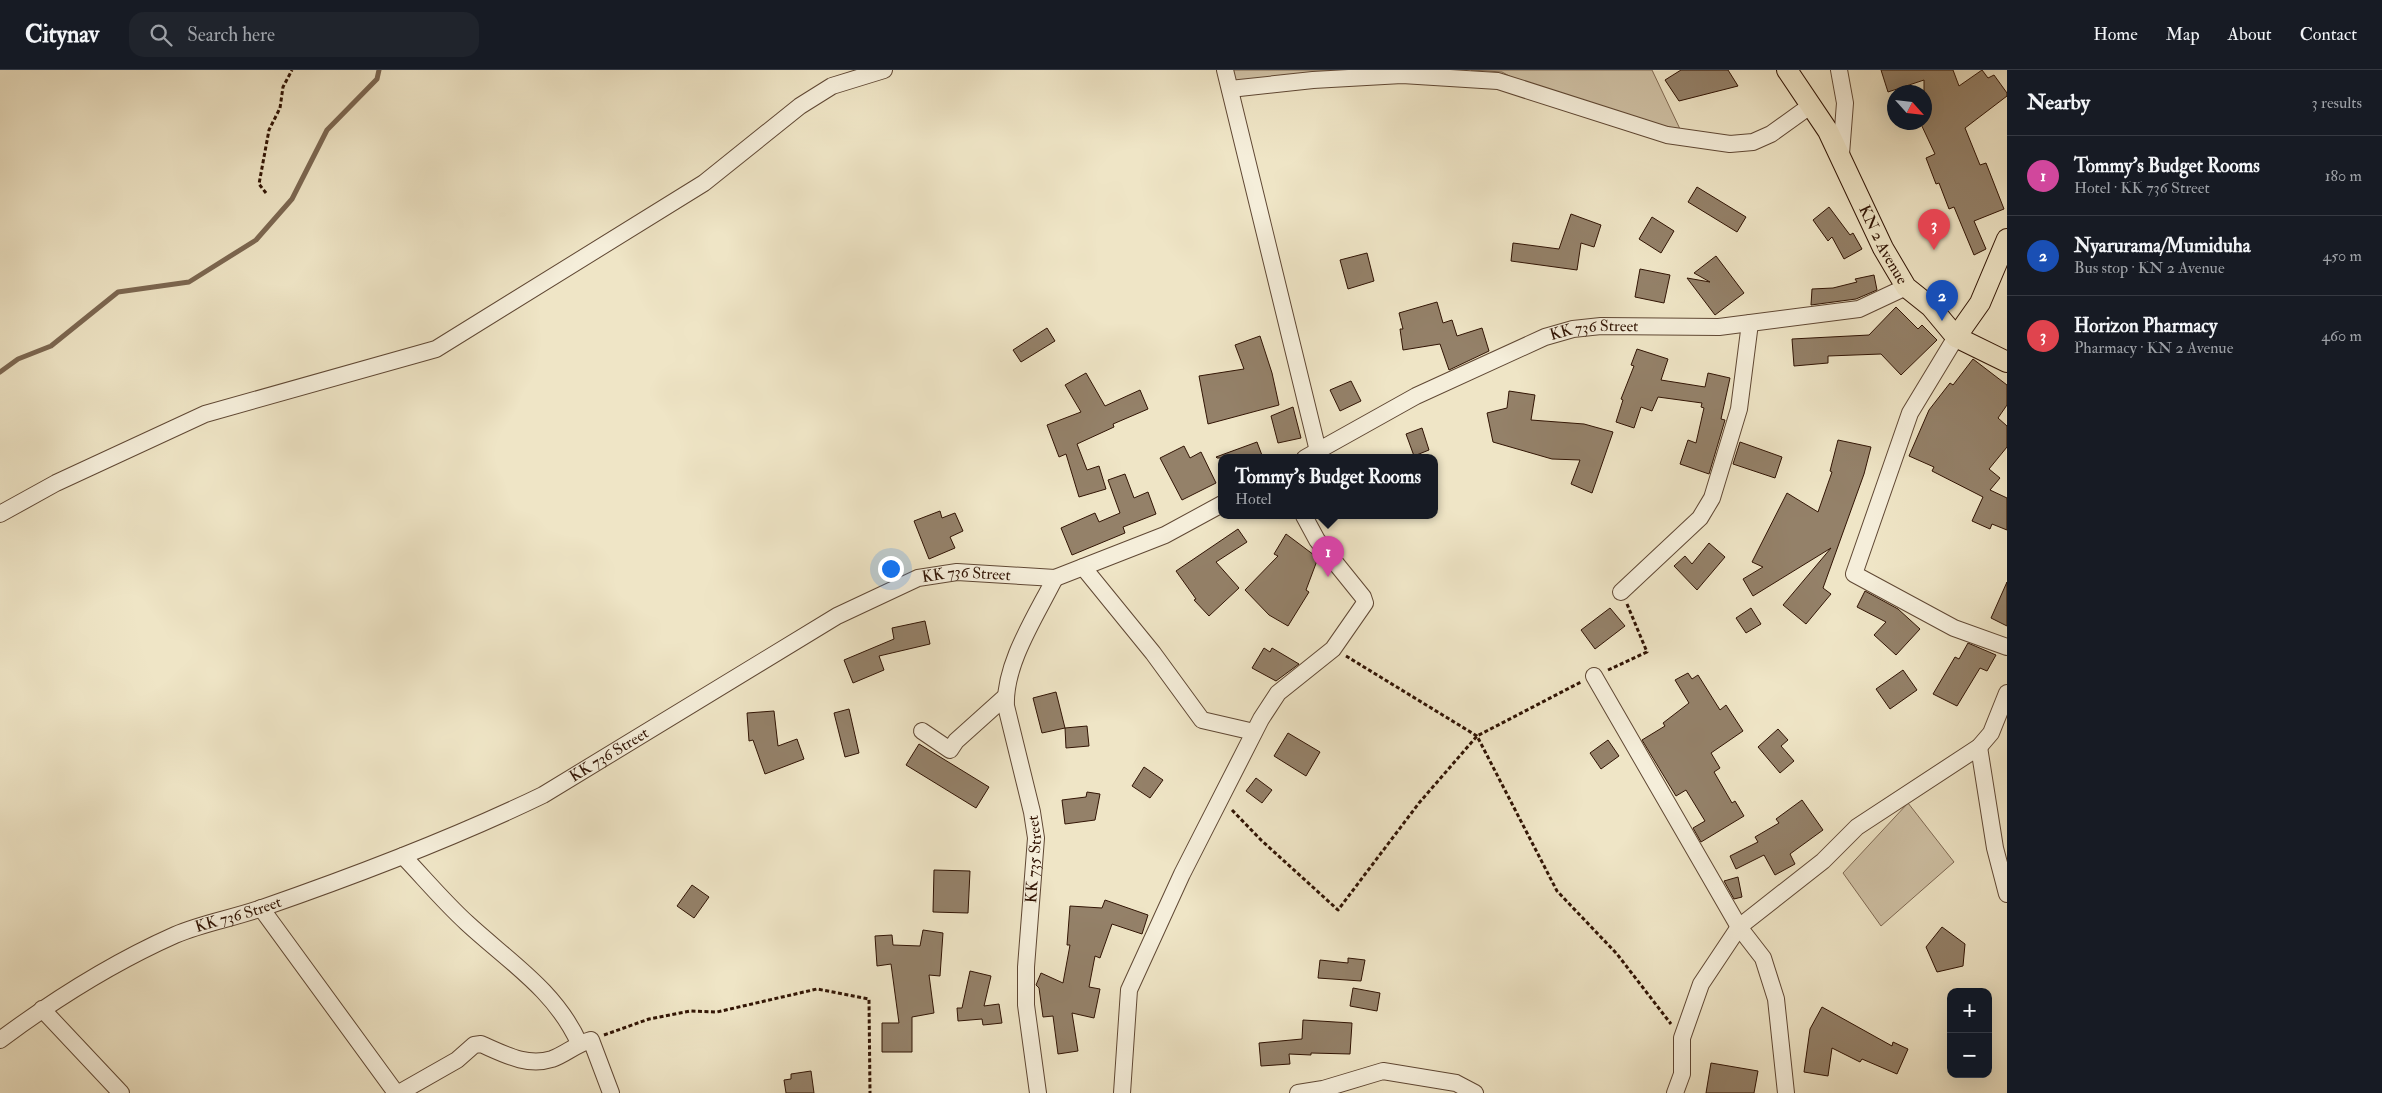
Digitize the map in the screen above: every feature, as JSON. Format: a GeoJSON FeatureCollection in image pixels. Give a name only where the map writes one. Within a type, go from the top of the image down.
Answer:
{"type":"FeatureCollection","features":[{"type":"Feature","properties":{"kind":"main road","name":"KN 2 Avenue"},"geometry":{"type":"LineString","coordinates":[[1787,70],[1828,131],[1882,248],[1906,287],[1931,307],[1956,337]]}},
{"type":"Feature","properties":{"kind":"main road"},"geometry":{"type":"LineString","coordinates":[[2007,239],[1980,303],[1956,337],[2007,362]]}},
{"type":"Feature","properties":{"kind":"street"},"geometry":{"type":"LineString","coordinates":[[0,514],[56,483],[205,414],[436,349],[704,183],[800,106],[832,86],[884,70]]}},
{"type":"Feature","properties":{"kind":"street"},"geometry":{"type":"LineString","coordinates":[[1225,70],[1311,454]]}},
{"type":"Feature","properties":{"kind":"street"},"geometry":{"type":"LineString","coordinates":[[1839,70],[1845,102],[1840,154]]}},
{"type":"Feature","properties":{"kind":"street"},"geometry":{"type":"LineString","coordinates":[[1230,90],[1313,80],[1402,75],[1498,81],[1667,135],[1730,144],[1754,142],[1771,134],[1810,106]]}},
{"type":"Feature","properties":{"kind":"street","name":"KK 736 Street"},"geometry":{"type":"LineString","coordinates":[[1311,454],[1416,396],[1545,337],[1573,329],[1601,326],[1719,327],[1859,309],[1906,287]]}},
{"type":"Feature","properties":{"kind":"street"},"geometry":{"type":"LineString","coordinates":[[1621,592],[1700,518],[1712,498],[1739,409],[1750,323]]}},
{"type":"Feature","properties":{"kind":"street"},"geometry":{"type":"LineString","coordinates":[[1956,337],[1910,413],[1854,574],[1954,628],[2007,647]]}},
{"type":"Feature","properties":{"kind":"street","name":"KK 736 Street"},"geometry":{"type":"LineString","coordinates":[[0,1040],[42,1009],[98,974],[176,934],[261,908],[403,856],[544,796],[836,616],[918,578],[957,572],[1055,578],[1165,535],[1218,506]]}},
{"type":"Feature","properties":{"kind":"street"},"geometry":{"type":"LineString","coordinates":[[1122,1093],[1129,990],[1182,874],[1254,732],[1278,693],[1333,649],[1364,603],[1363,597],[1316,540],[1306,519]]}},
{"type":"Feature","properties":{"kind":"street"},"geometry":{"type":"LineString","coordinates":[[1083,567],[1153,654],[1202,720],[1254,732]]}},
{"type":"Feature","properties":{"kind":"street","name":"KK 735 Street"},"geometry":{"type":"LineString","coordinates":[[1038,1093],[1026,1005],[1026,968],[1036,838],[1032,812],[1012,733],[1005,689],[1011,667],[1055,578]]}},
{"type":"Feature","properties":{"kind":"street"},"geometry":{"type":"LineString","coordinates":[[1594,676],[1739,927],[1763,958],[1776,998],[1786,1093]]}},
{"type":"Feature","properties":{"kind":"street"},"geometry":{"type":"LineString","coordinates":[[1675,1093],[1682,1074],[1682,1038],[1701,984],[1739,927],[1790,885],[1823,861],[1857,827],[1978,746],[1991,733],[2007,693]]}},
{"type":"Feature","properties":{"kind":"street"},"geometry":{"type":"LineString","coordinates":[[922,731],[950,750],[956,741],[1005,697]]}},
{"type":"Feature","properties":{"kind":"street"},"geometry":{"type":"LineString","coordinates":[[1978,746],[1995,848],[2007,894]]}},
{"type":"Feature","properties":{"kind":"street"},"geometry":{"type":"LineString","coordinates":[[403,856],[466,922],[532,978],[585,1042],[611,1093]]}},
{"type":"Feature","properties":{"kind":"street"},"geometry":{"type":"LineString","coordinates":[[261,908],[397,1093],[457,1060],[474,1045],[481,1044],[527,1062],[552,1059],[585,1042]]}},
{"type":"Feature","properties":{"kind":"street"},"geometry":{"type":"LineString","coordinates":[[42,1009],[121,1093]]}},
{"type":"Feature","properties":{"kind":"street"},"geometry":{"type":"LineString","coordinates":[[1298,1093],[1323,1089],[1383,1072],[1456,1083],[1476,1093]]}},
{"type":"Feature","properties":{"kind":"path"},"geometry":{"type":"LineString","coordinates":[[266,193],[259,184],[269,130],[280,108],[283,87],[292,70]]}},
{"type":"Feature","properties":{"kind":"path"},"geometry":{"type":"LineString","coordinates":[[1220,798],[1261,840],[1338,910],[1419,804],[1477,736],[1594,676],[1648,652],[1621,592]]}},
{"type":"Feature","properties":{"kind":"path"},"geometry":{"type":"LineString","coordinates":[[1333,649],[1477,736],[1557,891],[1617,954],[1682,1038]]}},
{"type":"Feature","properties":{"kind":"path"},"geometry":{"type":"LineString","coordinates":[[585,1042],[649,1019],[690,1011],[717,1012],[817,990],[869,999],[870,1093]]}},
{"type":"Feature","properties":{"kind":"shaded area"},"geometry":{"type":"Polygon","coordinates":[[[1230,70],[1388,70],[1232,82],[1230,70]]]}},
{"type":"Feature","properties":{"kind":"shaded area"},"geometry":{"type":"Polygon","coordinates":[[[1471,70],[1652,70],[1680,129],[1650,124],[1544,95],[1502,72],[1471,70]]]}},
{"type":"Feature","properties":{"kind":"shaded area"},"geometry":{"type":"Polygon","coordinates":[[[1908,803],[1954,862],[1881,926],[1843,873],[1908,803]]]}},
{"type":"Feature","properties":{"kind":"building"},"geometry":{"type":"Polygon","coordinates":[[[1681,70],[1728,70],[1738,86],[1679,101],[1665,80],[1681,70]]]}},
{"type":"Feature","properties":{"kind":"building"},"geometry":{"type":"Polygon","coordinates":[[[1881,70],[1953,70],[1959,86],[1982,70],[1988,78],[1994,75],[2007,93],[2007,96],[1965,128],[1980,165],[1986,163],[2004,209],[1974,221],[1986,249],[1974,255],[1954,207],[1949,209],[1939,183],[1936,184],[1926,158],[1935,154],[1924,130],[1932,130],[1932,85],[1924,85],[1924,80],[1909,85],[1887,85],[1887,89],[1881,70]]]}},
{"type":"Feature","properties":{"kind":"building"},"geometry":{"type":"Polygon","coordinates":[[[1697,187],[1746,217],[1737,232],[1688,202],[1697,187]]]}},
{"type":"Feature","properties":{"kind":"building"},"geometry":{"type":"Polygon","coordinates":[[[1829,207],[1850,235],[1853,233],[1862,249],[1844,259],[1832,237],[1828,241],[1813,220],[1829,207]]]}},
{"type":"Feature","properties":{"kind":"building"},"geometry":{"type":"Polygon","coordinates":[[[1571,214],[1601,225],[1594,247],[1581,243],[1577,270],[1511,261],[1513,243],[1559,249],[1571,214]]]}},
{"type":"Feature","properties":{"kind":"building"},"geometry":{"type":"Polygon","coordinates":[[[1652,217],[1674,231],[1661,253],[1639,239],[1652,217]]]}},
{"type":"Feature","properties":{"kind":"building"},"geometry":{"type":"Polygon","coordinates":[[[1367,253],[1374,281],[1348,289],[1340,260],[1367,253]]]}},
{"type":"Feature","properties":{"kind":"building"},"geometry":{"type":"Polygon","coordinates":[[[1716,256],[1744,293],[1715,315],[1687,278],[1710,282],[1694,273],[1716,256]]]}},
{"type":"Feature","properties":{"kind":"building"},"geometry":{"type":"Polygon","coordinates":[[[1640,269],[1670,275],[1664,303],[1635,297],[1640,269]]]}},
{"type":"Feature","properties":{"kind":"building"},"geometry":{"type":"Polygon","coordinates":[[[1874,275],[1877,290],[1856,299],[1811,305],[1812,289],[1833,288],[1857,282],[1855,279],[1874,275]]]}},
{"type":"Feature","properties":{"kind":"building"},"geometry":{"type":"Polygon","coordinates":[[[1437,302],[1443,323],[1452,320],[1457,336],[1482,328],[1489,351],[1449,370],[1440,344],[1403,350],[1400,329],[1403,329],[1399,313],[1437,302]]]}},
{"type":"Feature","properties":{"kind":"building"},"geometry":{"type":"Polygon","coordinates":[[[1896,307],[1918,329],[1922,325],[1937,340],[1901,375],[1881,354],[1828,356],[1828,363],[1794,366],[1792,339],[1869,335],[1896,307]]]}},
{"type":"Feature","properties":{"kind":"building"},"geometry":{"type":"Polygon","coordinates":[[[1047,328],[1055,341],[1021,362],[1013,350],[1047,328]]]}},
{"type":"Feature","properties":{"kind":"building"},"geometry":{"type":"Polygon","coordinates":[[[1260,336],[1272,373],[1279,405],[1208,424],[1199,376],[1244,369],[1235,345],[1260,336]]]}},
{"type":"Feature","properties":{"kind":"building"},"geometry":{"type":"Polygon","coordinates":[[[1637,349],[1668,359],[1661,380],[1705,387],[1708,373],[1730,378],[1721,419],[1725,420],[1709,474],[1680,464],[1688,440],[1696,443],[1704,408],[1701,407],[1702,403],[1658,397],[1652,411],[1641,407],[1634,428],[1616,422],[1623,400],[1621,399],[1634,366],[1631,365],[1637,349]]]}},
{"type":"Feature","properties":{"kind":"building"},"geometry":{"type":"Polygon","coordinates":[[[1973,359],[2007,385],[2007,405],[1998,418],[2007,426],[2007,447],[1989,469],[2000,478],[1990,490],[2007,498],[2007,530],[1992,524],[1990,529],[1972,521],[1983,497],[1932,471],[1934,467],[1909,456],[1929,410],[1950,383],[1953,385],[1973,359]]]}},
{"type":"Feature","properties":{"kind":"building"},"geometry":{"type":"Polygon","coordinates":[[[1086,373],[1105,406],[1140,390],[1148,409],[1113,424],[1114,427],[1077,444],[1087,470],[1099,466],[1106,489],[1079,497],[1066,454],[1059,457],[1047,425],[1081,412],[1065,385],[1086,373]]]}},
{"type":"Feature","properties":{"kind":"building"},"geometry":{"type":"Polygon","coordinates":[[[1351,381],[1361,401],[1340,411],[1330,390],[1351,381]]]}},
{"type":"Feature","properties":{"kind":"building"},"geometry":{"type":"Polygon","coordinates":[[[1509,391],[1535,395],[1531,420],[1584,424],[1613,432],[1592,493],[1571,484],[1580,460],[1552,459],[1493,442],[1487,413],[1507,408],[1509,391]]]}},
{"type":"Feature","properties":{"kind":"building"},"geometry":{"type":"Polygon","coordinates":[[[1293,407],[1301,438],[1278,443],[1271,416],[1293,407]]]}},
{"type":"Feature","properties":{"kind":"building"},"geometry":{"type":"Polygon","coordinates":[[[1422,428],[1429,450],[1413,454],[1406,434],[1422,428]]]}},
{"type":"Feature","properties":{"kind":"building"},"geometry":{"type":"Polygon","coordinates":[[[1838,440],[1871,447],[1864,474],[1823,588],[1831,594],[1806,624],[1783,605],[1831,548],[1753,596],[1743,579],[1763,567],[1752,562],[1787,493],[1818,512],[1832,472],[1830,471],[1838,440]]]}},
{"type":"Feature","properties":{"kind":"building"},"geometry":{"type":"Polygon","coordinates":[[[1257,442],[1262,454],[1224,454],[1257,442]]]}},
{"type":"Feature","properties":{"kind":"building"},"geometry":{"type":"Polygon","coordinates":[[[1740,442],[1782,457],[1775,478],[1733,464],[1740,442]]]}},
{"type":"Feature","properties":{"kind":"building"},"geometry":{"type":"Polygon","coordinates":[[[1184,446],[1190,458],[1201,452],[1216,483],[1182,500],[1160,458],[1184,446]]]}},
{"type":"Feature","properties":{"kind":"building"},"geometry":{"type":"Polygon","coordinates":[[[1125,474],[1134,498],[1148,492],[1156,514],[1123,527],[1125,533],[1072,555],[1061,528],[1095,513],[1099,522],[1120,513],[1108,480],[1125,474]]]}},
{"type":"Feature","properties":{"kind":"building"},"geometry":{"type":"Polygon","coordinates":[[[940,511],[942,518],[955,513],[963,531],[950,537],[955,548],[929,559],[914,521],[940,511]]]}},
{"type":"Feature","properties":{"kind":"building"},"geometry":{"type":"Polygon","coordinates":[[[1238,529],[1247,542],[1216,562],[1239,588],[1209,616],[1194,600],[1196,599],[1176,571],[1238,529]]]}},
{"type":"Feature","properties":{"kind":"building"},"geometry":{"type":"Polygon","coordinates":[[[1286,534],[1318,558],[1306,590],[1309,592],[1288,626],[1269,615],[1245,590],[1278,556],[1274,554],[1286,534]]]}},
{"type":"Feature","properties":{"kind":"building"},"geometry":{"type":"Polygon","coordinates":[[[1709,543],[1725,557],[1697,590],[1674,566],[1685,556],[1692,564],[1709,543]]]}},
{"type":"Feature","properties":{"kind":"building"},"geometry":{"type":"Polygon","coordinates":[[[2007,582],[2007,626],[1991,618],[2007,582]]]}},
{"type":"Feature","properties":{"kind":"building"},"geometry":{"type":"Polygon","coordinates":[[[1865,591],[1898,609],[1920,629],[1896,655],[1874,635],[1886,622],[1857,607],[1865,591]]]}},
{"type":"Feature","properties":{"kind":"building"},"geometry":{"type":"Polygon","coordinates":[[[1610,608],[1625,626],[1595,649],[1581,630],[1610,608]]]}},
{"type":"Feature","properties":{"kind":"building"},"geometry":{"type":"Polygon","coordinates":[[[1751,608],[1761,624],[1746,633],[1736,618],[1751,608]]]}},
{"type":"Feature","properties":{"kind":"building"},"geometry":{"type":"Polygon","coordinates":[[[925,621],[930,644],[879,656],[884,670],[853,683],[844,660],[894,639],[892,628],[925,621]]]}},
{"type":"Feature","properties":{"kind":"building"},"geometry":{"type":"Polygon","coordinates":[[[1968,643],[1996,655],[1987,671],[1980,668],[1957,706],[1933,694],[1955,657],[1959,659],[1968,643]]]}},
{"type":"Feature","properties":{"kind":"building"},"geometry":{"type":"Polygon","coordinates":[[[1264,648],[1270,652],[1272,648],[1299,664],[1276,681],[1252,668],[1264,648]]]}},
{"type":"Feature","properties":{"kind":"building"},"geometry":{"type":"Polygon","coordinates":[[[1903,670],[1917,690],[1890,709],[1876,689],[1903,670]]]}},
{"type":"Feature","properties":{"kind":"building"},"geometry":{"type":"Polygon","coordinates":[[[1688,673],[1692,679],[1698,675],[1720,710],[1726,705],[1743,731],[1711,753],[1720,768],[1714,772],[1732,803],[1735,801],[1744,816],[1701,842],[1693,828],[1705,821],[1686,790],[1676,796],[1642,740],[1665,726],[1663,723],[1689,703],[1675,680],[1688,673]]]}},
{"type":"Feature","properties":{"kind":"building"},"geometry":{"type":"Polygon","coordinates":[[[1056,692],[1065,728],[1042,733],[1033,698],[1056,692]]]}},
{"type":"Feature","properties":{"kind":"building"},"geometry":{"type":"Polygon","coordinates":[[[849,709],[859,753],[845,757],[834,713],[849,709]]]}},
{"type":"Feature","properties":{"kind":"building"},"geometry":{"type":"Polygon","coordinates":[[[774,711],[778,746],[797,739],[804,759],[765,774],[753,740],[749,741],[747,713],[774,711]]]}},
{"type":"Feature","properties":{"kind":"building"},"geometry":{"type":"Polygon","coordinates":[[[1087,726],[1089,746],[1066,748],[1065,728],[1087,726]]]}},
{"type":"Feature","properties":{"kind":"building"},"geometry":{"type":"Polygon","coordinates":[[[1778,729],[1788,740],[1781,746],[1794,761],[1780,773],[1758,747],[1778,729]]]}},
{"type":"Feature","properties":{"kind":"building"},"geometry":{"type":"Polygon","coordinates":[[[1288,733],[1320,752],[1306,776],[1274,756],[1288,733]]]}},
{"type":"Feature","properties":{"kind":"building"},"geometry":{"type":"Polygon","coordinates":[[[1608,740],[1619,756],[1601,769],[1590,753],[1608,740]]]}},
{"type":"Feature","properties":{"kind":"building"},"geometry":{"type":"Polygon","coordinates":[[[919,744],[989,787],[976,808],[906,765],[919,744]]]}},
{"type":"Feature","properties":{"kind":"building"},"geometry":{"type":"Polygon","coordinates":[[[1144,767],[1163,780],[1150,798],[1132,786],[1144,767]]]}},
{"type":"Feature","properties":{"kind":"building"},"geometry":{"type":"Polygon","coordinates":[[[1256,778],[1272,790],[1262,803],[1246,791],[1256,778]]]}},
{"type":"Feature","properties":{"kind":"building"},"geometry":{"type":"Polygon","coordinates":[[[1087,792],[1100,794],[1095,820],[1065,824],[1062,800],[1086,797],[1087,792]]]}},
{"type":"Feature","properties":{"kind":"building"},"geometry":{"type":"Polygon","coordinates":[[[1802,800],[1823,830],[1790,854],[1795,864],[1775,875],[1764,855],[1736,869],[1730,856],[1758,842],[1755,837],[1779,823],[1776,819],[1802,800]]]}},
{"type":"Feature","properties":{"kind":"building"},"geometry":{"type":"Polygon","coordinates":[[[934,870],[970,871],[968,913],[933,912],[934,870]]]}},
{"type":"Feature","properties":{"kind":"building"},"geometry":{"type":"Polygon","coordinates":[[[1738,877],[1742,897],[1734,899],[1724,881],[1738,877]]]}},
{"type":"Feature","properties":{"kind":"building"},"geometry":{"type":"Polygon","coordinates":[[[692,885],[709,897],[694,918],[677,906],[692,885]]]}},
{"type":"Feature","properties":{"kind":"building"},"geometry":{"type":"Polygon","coordinates":[[[1105,900],[1148,915],[1142,934],[1112,924],[1100,958],[1095,956],[1089,987],[1100,989],[1094,1018],[1072,1013],[1078,1051],[1058,1054],[1053,1016],[1043,1017],[1039,988],[1036,985],[1041,973],[1063,983],[1070,945],[1067,945],[1070,906],[1102,908],[1105,900]]]}},
{"type":"Feature","properties":{"kind":"building"},"geometry":{"type":"Polygon","coordinates":[[[1942,927],[1965,944],[1963,966],[1937,972],[1926,947],[1942,927]]]}},
{"type":"Feature","properties":{"kind":"building"},"geometry":{"type":"Polygon","coordinates":[[[923,930],[943,933],[940,976],[929,975],[934,1013],[912,1017],[912,1052],[882,1052],[882,1023],[899,1023],[891,964],[877,966],[875,936],[892,935],[893,945],[920,946],[923,930]]]}},
{"type":"Feature","properties":{"kind":"building"},"geometry":{"type":"Polygon","coordinates":[[[1348,958],[1365,960],[1361,981],[1318,978],[1320,960],[1348,963],[1348,958]]]}},
{"type":"Feature","properties":{"kind":"building"},"geometry":{"type":"Polygon","coordinates":[[[970,971],[991,976],[984,1006],[999,1004],[1002,1023],[983,1025],[982,1019],[958,1021],[957,1008],[962,1008],[970,971]]]}},
{"type":"Feature","properties":{"kind":"building"},"geometry":{"type":"Polygon","coordinates":[[[1353,988],[1380,993],[1377,1011],[1350,1006],[1353,988]]]}},
{"type":"Feature","properties":{"kind":"building"},"geometry":{"type":"Polygon","coordinates":[[[1822,1007],[1892,1046],[1893,1042],[1908,1049],[1897,1074],[1862,1059],[1860,1062],[1832,1048],[1828,1076],[1804,1072],[1810,1029],[1822,1007]]]}},
{"type":"Feature","properties":{"kind":"building"},"geometry":{"type":"Polygon","coordinates":[[[1303,1020],[1352,1023],[1350,1054],[1289,1054],[1290,1064],[1261,1066],[1259,1043],[1302,1039],[1303,1020]]]}},
{"type":"Feature","properties":{"kind":"building"},"geometry":{"type":"Polygon","coordinates":[[[1711,1063],[1758,1071],[1754,1093],[1706,1093],[1711,1063]]]}},
{"type":"Feature","properties":{"kind":"building"},"geometry":{"type":"Polygon","coordinates":[[[811,1071],[814,1093],[786,1093],[784,1080],[791,1079],[791,1074],[811,1071]]]}},
{"type":"Feature","properties":{"kind":"waterway"},"geometry":{"type":"LineString","coordinates":[[0,372],[18,359],[51,346],[118,292],[189,282],[256,240],[292,199],[327,130],[377,79],[379,70]]}},
{"type":"Feature","properties":{"kind":"place","name":"Horizon Pharmacy"},"geometry":{"type":"Point","coordinates":[1934,250]}},
{"type":"Feature","properties":{"kind":"place","name":"Nyarurama/Mumiduha"},"geometry":{"type":"Point","coordinates":[1942,321]}},
{"type":"Feature","properties":{"kind":"place","name":"Tommy’s Budget Rooms"},"geometry":{"type":"Point","coordinates":[1328,577]}}]}
